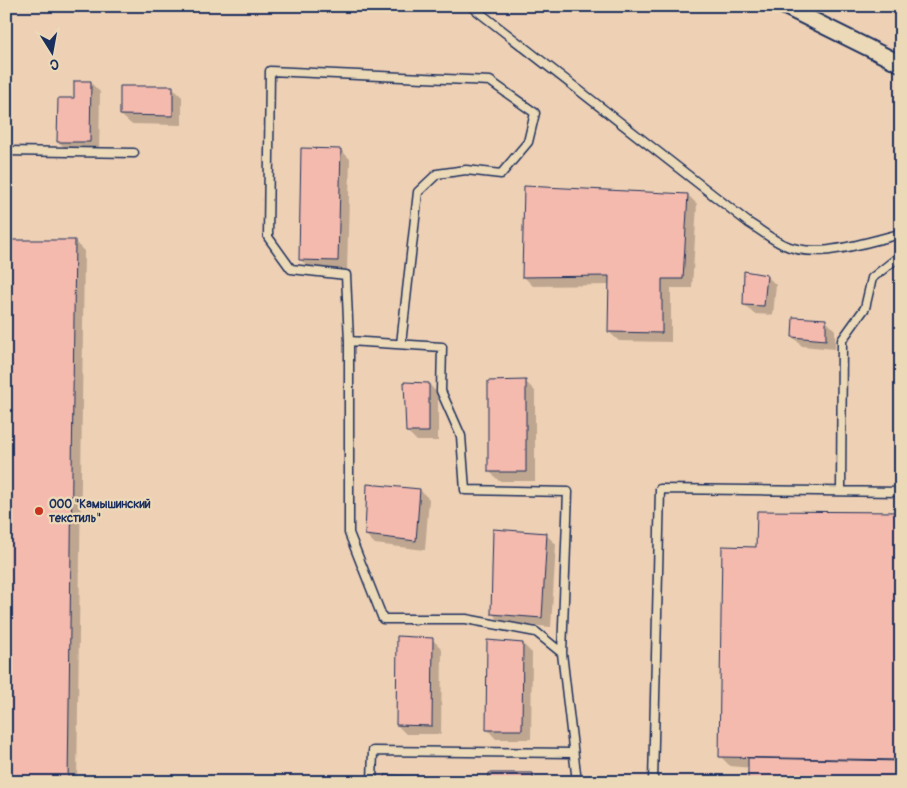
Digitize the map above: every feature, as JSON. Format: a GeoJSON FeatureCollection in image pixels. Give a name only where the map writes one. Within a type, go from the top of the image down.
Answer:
{"type":"FeatureCollection","features":[{"type":"Feature","properties":{"kind":"street"},"geometry":{"type":"LineString","coordinates":[[784,6],[901,64]]}},
{"type":"Feature","properties":{"kind":"lane"},"geometry":{"type":"LineString","coordinates":[[471,6],[748,222],[782,244],[808,251],[831,249],[901,234]]}},
{"type":"Feature","properties":{"kind":"lane"},"geometry":{"type":"LineString","coordinates":[[401,344],[418,192],[437,174],[466,170],[501,174],[528,142],[535,113],[490,81],[270,71],[268,237],[291,269],[346,275],[348,533],[383,619],[466,619],[536,632],[562,654]]}},
{"type":"Feature","properties":{"kind":"lane"},"geometry":{"type":"LineString","coordinates":[[6,151],[134,154]]}},
{"type":"Feature","properties":{"kind":"lane"},"geometry":{"type":"LineString","coordinates":[[841,491],[842,340],[865,308],[872,278],[896,258],[901,257]]}},
{"type":"Feature","properties":{"kind":"lane"},"geometry":{"type":"LineString","coordinates":[[348,341],[442,347],[441,391],[461,436],[465,490],[568,492],[562,654],[572,753],[577,782]]}},
{"type":"Feature","properties":{"kind":"lane"},"geometry":{"type":"LineString","coordinates":[[654,782],[660,489],[901,492]]}},
{"type":"Feature","properties":{"kind":"lane"},"geometry":{"type":"LineString","coordinates":[[372,782],[373,751],[572,753]]}},
{"type":"Feature","properties":{"kind":"building"},"geometry":{"type":"Polygon","coordinates":[[[74,81],[91,81],[90,142],[57,142],[58,98],[74,98],[74,81]]]}},
{"type":"Feature","properties":{"kind":"building"},"geometry":{"type":"Polygon","coordinates":[[[120,86],[173,86],[173,116],[120,115],[120,86]]]}},
{"type":"Feature","properties":{"kind":"building"},"geometry":{"type":"Polygon","coordinates":[[[301,148],[341,149],[338,261],[299,260],[301,148]]]}},
{"type":"Feature","properties":{"kind":"building"},"geometry":{"type":"Polygon","coordinates":[[[524,186],[688,194],[683,279],[662,279],[662,333],[608,332],[609,276],[522,277],[524,186]]]}},
{"type":"Feature","properties":{"kind":"building","name":"ООО \"Камышинский текстиль\""},"geometry":{"type":"Polygon","coordinates":[[[6,240],[75,240],[68,782],[6,782],[6,240]]]}},
{"type":"Feature","properties":{"kind":"building"},"geometry":{"type":"Polygon","coordinates":[[[744,271],[767,275],[764,306],[743,305],[744,271]]]}},
{"type":"Feature","properties":{"kind":"building"},"geometry":{"type":"Polygon","coordinates":[[[793,317],[826,319],[826,340],[792,337],[793,317]]]}},
{"type":"Feature","properties":{"kind":"building"},"geometry":{"type":"Polygon","coordinates":[[[526,380],[526,472],[488,472],[488,381],[526,380]]]}},
{"type":"Feature","properties":{"kind":"building"},"geometry":{"type":"Polygon","coordinates":[[[404,382],[429,383],[429,432],[406,432],[404,382]]]}},
{"type":"Feature","properties":{"kind":"building"},"geometry":{"type":"Polygon","coordinates":[[[367,484],[420,489],[416,541],[365,535],[367,484]]]}},
{"type":"Feature","properties":{"kind":"building"},"geometry":{"type":"Polygon","coordinates":[[[757,511],[901,512],[901,760],[719,757],[722,546],[756,547],[757,511]]]}},
{"type":"Feature","properties":{"kind":"building"},"geometry":{"type":"Polygon","coordinates":[[[493,529],[547,533],[542,618],[491,614],[493,529]]]}},
{"type":"Feature","properties":{"kind":"building"},"geometry":{"type":"Polygon","coordinates":[[[397,636],[433,638],[432,726],[396,725],[397,636]]]}},
{"type":"Feature","properties":{"kind":"building"},"geometry":{"type":"Polygon","coordinates":[[[487,640],[523,643],[522,730],[486,730],[487,640]]]}},
{"type":"Feature","properties":{"kind":"building"},"geometry":{"type":"Polygon","coordinates":[[[748,758],[901,761],[901,782],[748,782],[748,758]]]}},
{"type":"Feature","properties":{"kind":"building"},"geometry":{"type":"Polygon","coordinates":[[[489,773],[533,773],[533,782],[488,782],[489,773]]]}},
{"type":"Feature","properties":{"kind":"building"},"geometry":{"type":"Polygon","coordinates":[[[385,775],[463,778],[463,782],[385,782],[385,775]]]}},
{"type":"Feature","properties":{"kind":"place","name":"ООО \"Камышинский текстиль\""},"geometry":{"type":"Point","coordinates":[39,511]}}]}
